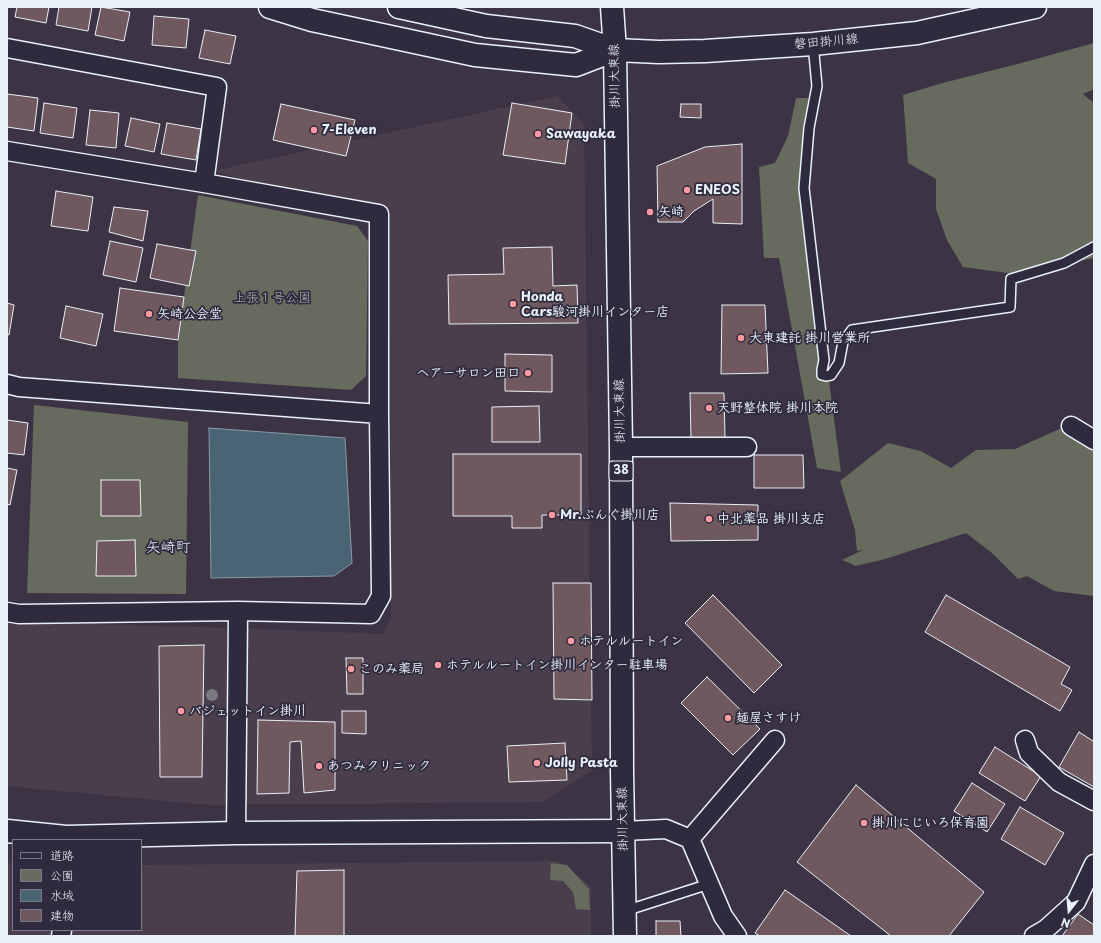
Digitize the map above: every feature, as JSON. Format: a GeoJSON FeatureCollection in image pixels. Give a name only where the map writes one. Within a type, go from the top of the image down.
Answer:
{"type":"FeatureCollection","features":[{"type":"Feature","properties":{"kind":"main road"},"geometry":{"type":"LineString","coordinates":[[270,7],[312,20],[476,54],[576,65],[615,50]]}},
{"type":"Feature","properties":{"kind":"main road"},"geometry":{"type":"LineString","coordinates":[[399,7],[486,26],[575,36],[615,50]]}},
{"type":"Feature","properties":{"kind":"main road","name":"掛川大東線"},"geometry":{"type":"LineString","coordinates":[[612,7],[615,50],[621,447],[625,936]]}},
{"type":"Feature","properties":{"kind":"main road","name":"磐田掛川線"},"geometry":{"type":"LineString","coordinates":[[615,50],[659,52],[705,51],[813,44],[917,33],[1035,7]]}},
{"type":"Feature","properties":{"kind":"main road"},"geometry":{"type":"LineString","coordinates":[[7,831],[66,838],[236,833],[623,831]]}},
{"type":"Feature","properties":{"kind":"street"},"geometry":{"type":"LineString","coordinates":[[7,48],[216,87],[204,183]]}},
{"type":"Feature","properties":{"kind":"street"},"geometry":{"type":"LineString","coordinates":[[7,151],[204,183],[379,214],[378,414],[381,596],[371,614],[238,611],[19,614],[7,612]]}},
{"type":"Feature","properties":{"kind":"street"},"geometry":{"type":"LineString","coordinates":[[7,384],[19,387],[378,414]]}},
{"type":"Feature","properties":{"kind":"street"},"geometry":{"type":"LineString","coordinates":[[1071,426],[1094,440]]}},
{"type":"Feature","properties":{"kind":"street"},"geometry":{"type":"LineString","coordinates":[[621,447],[746,446]]}},
{"type":"Feature","properties":{"kind":"street"},"geometry":{"type":"LineString","coordinates":[[236,833],[238,611]]}},
{"type":"Feature","properties":{"kind":"street"},"geometry":{"type":"LineString","coordinates":[[690,839],[776,740]]}},
{"type":"Feature","properties":{"kind":"street"},"geometry":{"type":"LineString","coordinates":[[1025,740],[1029,753],[1059,782],[1094,801]]}},
{"type":"Feature","properties":{"kind":"street"},"geometry":{"type":"LineString","coordinates":[[623,831],[666,829],[690,839],[723,916],[737,936]]}},
{"type":"Feature","properties":{"kind":"street"},"geometry":{"type":"LineString","coordinates":[[1034,936],[1046,929],[1076,902],[1094,864]]}},
{"type":"Feature","properties":{"kind":"lane"},"geometry":{"type":"LineString","coordinates":[[813,44],[817,86],[809,128],[804,188],[824,360],[822,375],[831,375],[839,363],[843,342],[852,330],[1010,307],[1011,279],[1064,263],[1094,247]]}},
{"type":"Feature","properties":{"kind":"lane"},"geometry":{"type":"LineString","coordinates":[[624,912],[709,884]]}},
{"type":"Feature","properties":{"kind":"shaded area"},"geometry":{"type":"Polygon","coordinates":[[[557,96],[584,124],[592,770],[543,802],[208,805],[7,786],[7,622],[238,628],[384,634],[391,616],[390,218],[213,171],[557,96]]]}},
{"type":"Feature","properties":{"kind":"shaded area"},"geometry":{"type":"Polygon","coordinates":[[[558,861],[591,886],[591,936],[7,936],[7,863],[12,863],[12,931],[142,931],[142,865],[558,861]]]}},
{"type":"Feature","properties":{"kind":"green space"},"geometry":{"type":"Polygon","coordinates":[[[1094,43],[1094,89],[1083,94],[1094,103],[1094,258],[1015,274],[963,267],[947,240],[936,209],[936,179],[908,163],[903,95],[1094,43]]]}},
{"type":"Feature","properties":{"kind":"green space"},"geometry":{"type":"Polygon","coordinates":[[[796,98],[808,98],[812,112],[799,189],[804,229],[813,259],[841,472],[817,468],[779,258],[764,258],[759,167],[775,163],[788,136],[796,98]]]}},
{"type":"Feature","properties":{"kind":"green space","name":"上張１号公園"},"geometry":{"type":"Polygon","coordinates":[[[198,195],[357,226],[368,241],[366,376],[351,390],[178,378],[178,340],[198,195]]]}},
{"type":"Feature","properties":{"kind":"green space"},"geometry":{"type":"Polygon","coordinates":[[[34,405],[188,422],[186,594],[27,593],[34,405]]]}},
{"type":"Feature","properties":{"kind":"green space"},"geometry":{"type":"Polygon","coordinates":[[[1066,426],[1094,449],[1094,596],[1054,591],[1027,576],[1018,579],[992,553],[966,533],[885,559],[856,566],[842,560],[863,550],[857,551],[855,530],[840,481],[888,443],[921,451],[951,468],[976,450],[1015,449],[1066,426]]]}},
{"type":"Feature","properties":{"kind":"green space"},"geometry":{"type":"Polygon","coordinates":[[[551,863],[567,865],[589,889],[590,910],[576,909],[573,892],[563,881],[550,880],[551,863]]]}},
{"type":"Feature","properties":{"kind":"water"},"geometry":{"type":"Polygon","coordinates":[[[209,428],[345,438],[352,563],[334,576],[211,578],[209,428]]]}},
{"type":"Feature","properties":{"kind":"building"},"geometry":{"type":"Polygon","coordinates":[[[17,7],[49,7],[46,23],[15,17],[17,7]]]}},
{"type":"Feature","properties":{"kind":"building"},"geometry":{"type":"Polygon","coordinates":[[[59,7],[92,7],[88,31],[56,25],[59,7]]]}},
{"type":"Feature","properties":{"kind":"building"},"geometry":{"type":"Polygon","coordinates":[[[101,7],[130,12],[124,41],[95,35],[101,7]]]}},
{"type":"Feature","properties":{"kind":"building"},"geometry":{"type":"Polygon","coordinates":[[[154,16],[189,19],[186,48],[152,45],[154,16]]]}},
{"type":"Feature","properties":{"kind":"building"},"geometry":{"type":"Polygon","coordinates":[[[205,30],[236,36],[230,64],[199,58],[205,30]]]}},
{"type":"Feature","properties":{"kind":"building"},"geometry":{"type":"Polygon","coordinates":[[[7,94],[38,98],[34,131],[7,127],[7,94]]]}},
{"type":"Feature","properties":{"kind":"building"},"geometry":{"type":"Polygon","coordinates":[[[44,103],[77,108],[73,138],[40,133],[44,103]]]}},
{"type":"Feature","properties":{"kind":"building","name":"Sawayaka"},"geometry":{"type":"Polygon","coordinates":[[[512,103],[572,113],[565,164],[503,155],[512,103]]]}},
{"type":"Feature","properties":{"kind":"building","name":"7-Eleven"},"geometry":{"type":"Polygon","coordinates":[[[281,104],[355,120],[346,156],[273,140],[281,104]]]}},
{"type":"Feature","properties":{"kind":"building"},"geometry":{"type":"Polygon","coordinates":[[[681,104],[701,104],[701,118],[680,117],[681,104]]]}},
{"type":"Feature","properties":{"kind":"building"},"geometry":{"type":"Polygon","coordinates":[[[90,110],[119,113],[116,148],[86,145],[90,110]]]}},
{"type":"Feature","properties":{"kind":"building"},"geometry":{"type":"Polygon","coordinates":[[[131,118],[160,124],[154,152],[125,146],[131,118]]]}},
{"type":"Feature","properties":{"kind":"building"},"geometry":{"type":"Polygon","coordinates":[[[167,123],[201,129],[196,160],[161,154],[167,123]]]}},
{"type":"Feature","properties":{"kind":"building"},"geometry":{"type":"Polygon","coordinates":[[[742,144],[742,224],[713,223],[713,199],[694,211],[683,222],[658,222],[657,166],[705,147],[742,144]]]}},
{"type":"Feature","properties":{"kind":"building"},"geometry":{"type":"Polygon","coordinates":[[[56,191],[93,197],[88,231],[51,226],[56,191]]]}},
{"type":"Feature","properties":{"kind":"building"},"geometry":{"type":"Polygon","coordinates":[[[114,207],[148,211],[143,241],[109,232],[114,207]]]}},
{"type":"Feature","properties":{"kind":"building"},"geometry":{"type":"Polygon","coordinates":[[[110,241],[143,248],[136,282],[103,275],[110,241]]]}},
{"type":"Feature","properties":{"kind":"building"},"geometry":{"type":"Polygon","coordinates":[[[157,244],[196,251],[189,286],[150,278],[157,244]]]}},
{"type":"Feature","properties":{"kind":"building","name":"Honda Cars駿河掛川インター店"},"geometry":{"type":"Polygon","coordinates":[[[552,247],[553,286],[577,285],[578,323],[449,324],[448,275],[504,274],[503,248],[552,247]]]}},
{"type":"Feature","properties":{"kind":"building","name":"矢崎公会堂"},"geometry":{"type":"Polygon","coordinates":[[[120,288],[184,297],[178,340],[114,331],[120,288]]]}},
{"type":"Feature","properties":{"kind":"building"},"geometry":{"type":"Polygon","coordinates":[[[7,303],[14,305],[9,335],[7,334],[7,303]]]}},
{"type":"Feature","properties":{"kind":"building"},"geometry":{"type":"Polygon","coordinates":[[[722,305],[765,305],[768,373],[721,374],[722,305]]]}},
{"type":"Feature","properties":{"kind":"building"},"geometry":{"type":"Polygon","coordinates":[[[66,306],[103,314],[96,346],[60,338],[66,306]]]}},
{"type":"Feature","properties":{"kind":"building","name":"ヘアーサロン田口"},"geometry":{"type":"Polygon","coordinates":[[[505,354],[552,355],[552,392],[505,391],[505,354]]]}},
{"type":"Feature","properties":{"kind":"building"},"geometry":{"type":"Polygon","coordinates":[[[690,393],[724,393],[725,438],[691,439],[690,393]]]}},
{"type":"Feature","properties":{"kind":"building"},"geometry":{"type":"Polygon","coordinates":[[[539,406],[540,442],[492,442],[492,407],[539,406]]]}},
{"type":"Feature","properties":{"kind":"building"},"geometry":{"type":"Polygon","coordinates":[[[7,420],[28,423],[24,455],[7,453],[7,420]]]}},
{"type":"Feature","properties":{"kind":"building"},"geometry":{"type":"Polygon","coordinates":[[[453,454],[581,454],[581,515],[542,515],[542,528],[512,528],[512,516],[453,516],[453,454]]]}},
{"type":"Feature","properties":{"kind":"building"},"geometry":{"type":"Polygon","coordinates":[[[754,455],[803,455],[804,488],[754,488],[754,455]]]}},
{"type":"Feature","properties":{"kind":"building"},"geometry":{"type":"Polygon","coordinates":[[[7,468],[17,470],[10,505],[7,504],[7,468]]]}},
{"type":"Feature","properties":{"kind":"building"},"geometry":{"type":"Polygon","coordinates":[[[101,480],[140,480],[141,516],[101,516],[101,480]]]}},
{"type":"Feature","properties":{"kind":"building"},"geometry":{"type":"Polygon","coordinates":[[[670,503],[758,505],[758,540],[671,541],[670,503]]]}},
{"type":"Feature","properties":{"kind":"building"},"geometry":{"type":"Polygon","coordinates":[[[135,540],[136,576],[96,576],[97,541],[135,540]]]}},
{"type":"Feature","properties":{"kind":"building"},"geometry":{"type":"Polygon","coordinates":[[[553,583],[591,583],[592,700],[554,699],[553,583]]]}},
{"type":"Feature","properties":{"kind":"building"},"geometry":{"type":"Polygon","coordinates":[[[713,595],[782,665],[754,693],[685,623],[713,595]]]}},
{"type":"Feature","properties":{"kind":"building"},"geometry":{"type":"Polygon","coordinates":[[[946,595],[1070,667],[1061,684],[1072,690],[1060,711],[925,632],[946,595]]]}},
{"type":"Feature","properties":{"kind":"building","name":"バジェットイン掛川"},"geometry":{"type":"Polygon","coordinates":[[[204,645],[202,777],[160,777],[159,646],[204,645]]]}},
{"type":"Feature","properties":{"kind":"building"},"geometry":{"type":"Polygon","coordinates":[[[346,658],[363,658],[363,694],[347,694],[346,658]]]}},
{"type":"Feature","properties":{"kind":"building"},"geometry":{"type":"Polygon","coordinates":[[[707,677],[760,729],[733,755],[681,703],[707,677]]]}},
{"type":"Feature","properties":{"kind":"building"},"geometry":{"type":"Polygon","coordinates":[[[342,711],[366,711],[366,734],[342,733],[342,711]]]}},
{"type":"Feature","properties":{"kind":"building","name":"あつみクリニック"},"geometry":{"type":"Polygon","coordinates":[[[258,720],[335,722],[335,790],[304,793],[301,741],[290,742],[289,793],[257,794],[258,720]]]}},
{"type":"Feature","properties":{"kind":"building"},"geometry":{"type":"Polygon","coordinates":[[[1079,732],[1093,741],[1094,739],[1094,787],[1059,767],[1079,732]]]}},
{"type":"Feature","properties":{"kind":"building","name":"Jolly Pasta"},"geometry":{"type":"Polygon","coordinates":[[[565,743],[567,780],[509,782],[507,746],[565,743]]]}},
{"type":"Feature","properties":{"kind":"building"},"geometry":{"type":"Polygon","coordinates":[[[995,747],[1041,776],[1025,801],[979,773],[995,747]]]}},
{"type":"Feature","properties":{"kind":"building"},"geometry":{"type":"Polygon","coordinates":[[[972,783],[1005,804],[987,832],[954,811],[972,783]]]}},
{"type":"Feature","properties":{"kind":"building","name":"掛川にじいろ保育園"},"geometry":{"type":"Polygon","coordinates":[[[856,785],[984,892],[949,936],[891,936],[797,862],[856,785]]]}},
{"type":"Feature","properties":{"kind":"building"},"geometry":{"type":"Polygon","coordinates":[[[1020,807],[1064,833],[1045,865],[1001,839],[1020,807]]]}},
{"type":"Feature","properties":{"kind":"building"},"geometry":{"type":"Polygon","coordinates":[[[344,870],[344,936],[295,936],[297,871],[344,870]]]}},
{"type":"Feature","properties":{"kind":"building"},"geometry":{"type":"Polygon","coordinates":[[[785,890],[851,936],[760,936],[755,933],[785,890]]]}},
{"type":"Feature","properties":{"kind":"building"},"geometry":{"type":"Polygon","coordinates":[[[1078,914],[1094,925],[1094,936],[1062,936],[1078,914]]]}},
{"type":"Feature","properties":{"kind":"building"},"geometry":{"type":"Polygon","coordinates":[[[656,921],[680,921],[681,936],[656,936],[656,921]]]}},
{"type":"Feature","properties":{"kind":"place","name":"7-Eleven"},"geometry":{"type":"Point","coordinates":[314,130]}},
{"type":"Feature","properties":{"kind":"place","name":"Sawayaka"},"geometry":{"type":"Point","coordinates":[538,134]}},
{"type":"Feature","properties":{"kind":"place","name":"ENEOS"},"geometry":{"type":"Point","coordinates":[687,190]}},
{"type":"Feature","properties":{"kind":"place","name":"矢崎"},"geometry":{"type":"Point","coordinates":[650,212]}},
{"type":"Feature","properties":{"kind":"place","name":"Honda Cars駿河掛川インター店"},"geometry":{"type":"Point","coordinates":[513,304]}},
{"type":"Feature","properties":{"kind":"place","name":"矢崎公会堂"},"geometry":{"type":"Point","coordinates":[149,314]}},
{"type":"Feature","properties":{"kind":"place","name":"大東建託 掛川営業所"},"geometry":{"type":"Point","coordinates":[741,338]}},
{"type":"Feature","properties":{"kind":"place","name":"ヘアーサロン田口"},"geometry":{"type":"Point","coordinates":[528,373]}},
{"type":"Feature","properties":{"kind":"place","name":"天野整体院 掛川本院"},"geometry":{"type":"Point","coordinates":[709,408]}},
{"type":"Feature","properties":{"kind":"place","name":"Mr.ぶんぐ掛川店"},"geometry":{"type":"Point","coordinates":[552,515]}},
{"type":"Feature","properties":{"kind":"place","name":"中北薬品 掛川支店"},"geometry":{"type":"Point","coordinates":[709,519]}},
{"type":"Feature","properties":{"kind":"place","name":"ホテルルートイン"},"geometry":{"type":"Point","coordinates":[571,641]}},
{"type":"Feature","properties":{"kind":"place","name":"ホテルルートイン掛川インター駐車場"},"geometry":{"type":"Point","coordinates":[438,665]}},
{"type":"Feature","properties":{"kind":"place","name":"このみ薬局"},"geometry":{"type":"Point","coordinates":[351,669]}},
{"type":"Feature","properties":{"kind":"place","name":"バジェットイン掛川"},"geometry":{"type":"Point","coordinates":[181,711]}},
{"type":"Feature","properties":{"kind":"place","name":"麺屋さすけ"},"geometry":{"type":"Point","coordinates":[728,718]}},
{"type":"Feature","properties":{"kind":"place","name":"Jolly Pasta"},"geometry":{"type":"Point","coordinates":[537,763]}},
{"type":"Feature","properties":{"kind":"place","name":"あつみクリニック"},"geometry":{"type":"Point","coordinates":[319,766]}},
{"type":"Feature","properties":{"kind":"place","name":"掛川にじいろ保育園"},"geometry":{"type":"Point","coordinates":[864,823]}},
{"type":"Feature","properties":{"kind":"district","name":"矢崎町"},"geometry":{"type":"Point","coordinates":[168,548]}}]}
